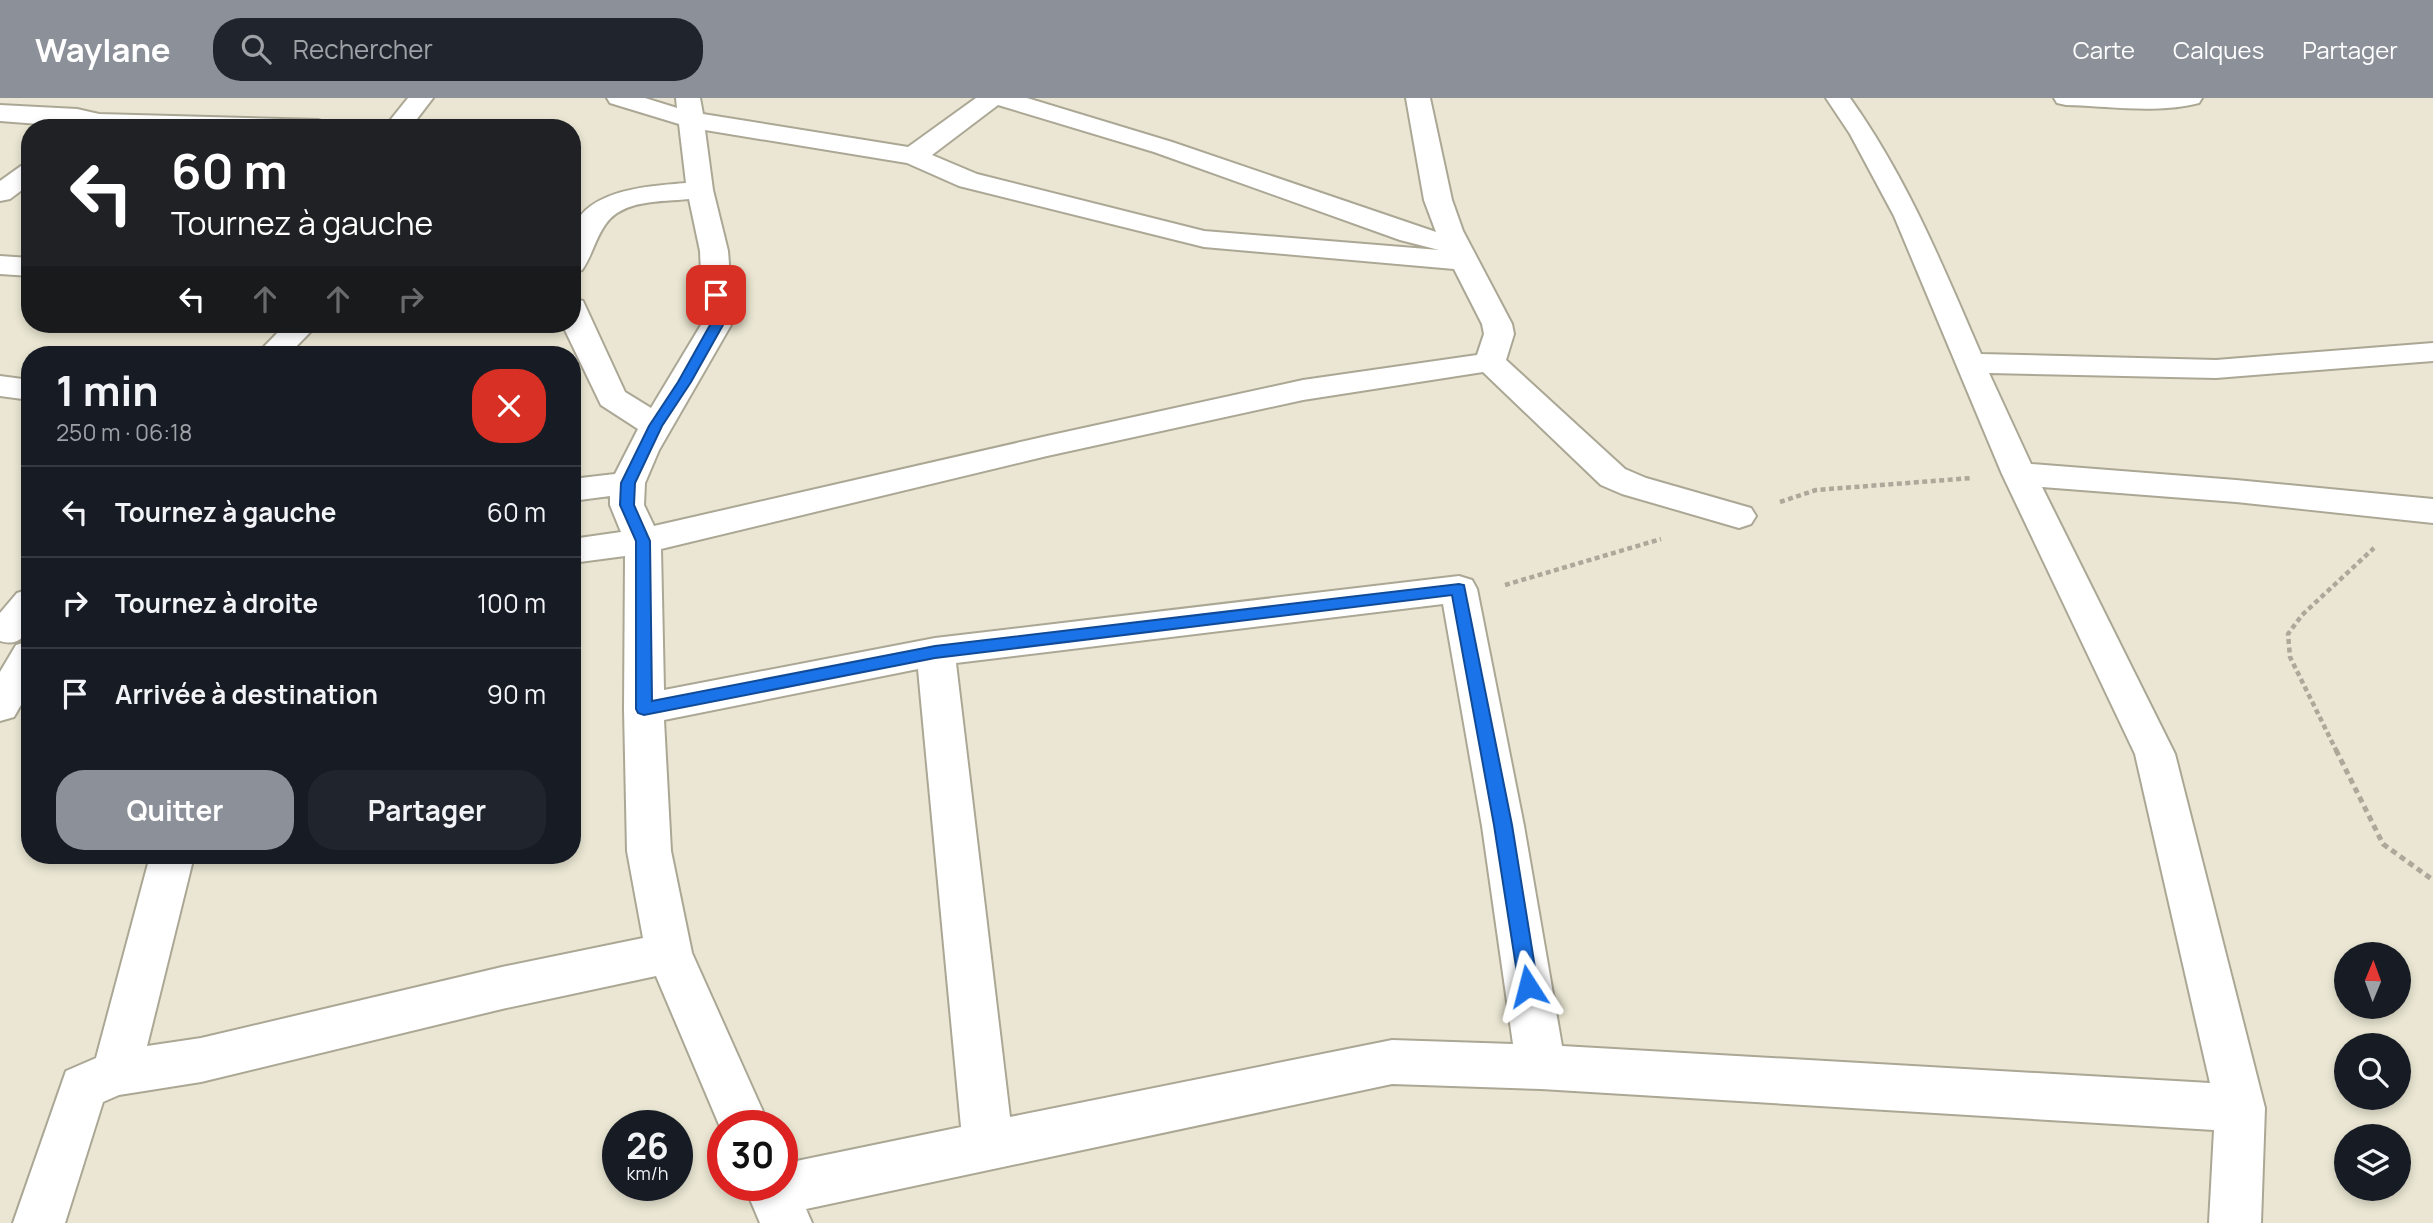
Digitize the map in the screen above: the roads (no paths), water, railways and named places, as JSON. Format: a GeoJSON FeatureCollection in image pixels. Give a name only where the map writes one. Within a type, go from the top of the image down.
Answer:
{"type":"FeatureCollection","features":[{"type":"Feature","properties":{"kind":"street"},"geometry":{"type":"LineString","coordinates":[[404,119],[421,98]]}},
{"type":"Feature","properties":{"kind":"street"},"geometry":{"type":"LineString","coordinates":[[619,98],[690,109],[913,156],[968,180],[1204,239],[1461,253]]}},
{"type":"Feature","properties":{"kind":"street"},"geometry":{"type":"LineString","coordinates":[[913,156],[992,98]]}},
{"type":"Feature","properties":{"kind":"street"},"geometry":{"type":"LineString","coordinates":[[1002,98],[1163,147],[1461,253]]}},
{"type":"Feature","properties":{"kind":"street"},"geometry":{"type":"LineString","coordinates":[[1418,98],[1437,200],[1497,324],[1499,334],[1490,362]]}},
{"type":"Feature","properties":{"kind":"street"},"geometry":{"type":"LineString","coordinates":[[1838,98],[1863,134],[1908,216],[2019,474],[2155,754],[2240,1108],[2235,1223]]}},
{"type":"Feature","properties":{"kind":"street"},"geometry":{"type":"LineString","coordinates":[[2066,98],[2190,98]]}},
{"type":"Feature","properties":{"kind":"street"},"geometry":{"type":"LineString","coordinates":[[690,109],[699,190],[714,251],[718,317],[684,382],[656,426],[628,483],[627,505],[643,541],[644,709],[649,851],[669,953],[737,1110]]}},
{"type":"Feature","properties":{"kind":"street"},"geometry":{"type":"LineString","coordinates":[[0,113],[82,119]]}},
{"type":"Feature","properties":{"kind":"street"},"geometry":{"type":"LineString","coordinates":[[0,192],[21,178]]}},
{"type":"Feature","properties":{"kind":"street"},"geometry":{"type":"LineString","coordinates":[[581,246],[593,222],[606,208],[620,201],[699,190]]}},
{"type":"Feature","properties":{"kind":"street"},"geometry":{"type":"LineString","coordinates":[[0,265],[21,266]]}},
{"type":"Feature","properties":{"kind":"street"},"geometry":{"type":"LineString","coordinates":[[280,346],[294,333]]}},
{"type":"Feature","properties":{"kind":"street"},"geometry":{"type":"LineString","coordinates":[[581,333],[612,398],[656,426]]}},
{"type":"Feature","properties":{"kind":"street"},"geometry":{"type":"LineString","coordinates":[[1969,363],[2216,369],[2433,352]]}},
{"type":"Feature","properties":{"kind":"street"},"geometry":{"type":"LineString","coordinates":[[1490,362],[1613,477],[1634,486],[1740,516]]}},
{"type":"Feature","properties":{"kind":"street"},"geometry":{"type":"LineString","coordinates":[[581,550],[643,541],[1047,446],[1303,390],[1490,362]]}},
{"type":"Feature","properties":{"kind":"street"},"geometry":{"type":"LineString","coordinates":[[0,386],[21,389]]}},
{"type":"Feature","properties":{"kind":"street"},"geometry":{"type":"LineString","coordinates":[[2019,474],[2236,491],[2424,510]]}},
{"type":"Feature","properties":{"kind":"street"},"geometry":{"type":"LineString","coordinates":[[581,489],[628,483]]}},
{"type":"Feature","properties":{"kind":"street"},"geometry":{"type":"LineString","coordinates":[[644,709],[935,652],[1459,589],[1503,825],[1541,1067]]}},
{"type":"Feature","properties":{"kind":"street"},"geometry":{"type":"LineString","coordinates":[[0,706],[19,629]]}},
{"type":"Feature","properties":{"kind":"street"},"geometry":{"type":"LineString","coordinates":[[935,652],[988,1145]]}},
{"type":"Feature","properties":{"kind":"street"},"geometry":{"type":"LineString","coordinates":[[116,1073],[170,864]]}},
{"type":"Feature","properties":{"kind":"street"},"geometry":{"type":"LineString","coordinates":[[39,1223],[83,1087],[116,1073],[201,1060],[502,988],[669,953]]}},
{"type":"Feature","properties":{"kind":"street"},"geometry":{"type":"LineString","coordinates":[[798,1194],[988,1145],[1392,1062],[1541,1067],[2240,1108]]}}]}
